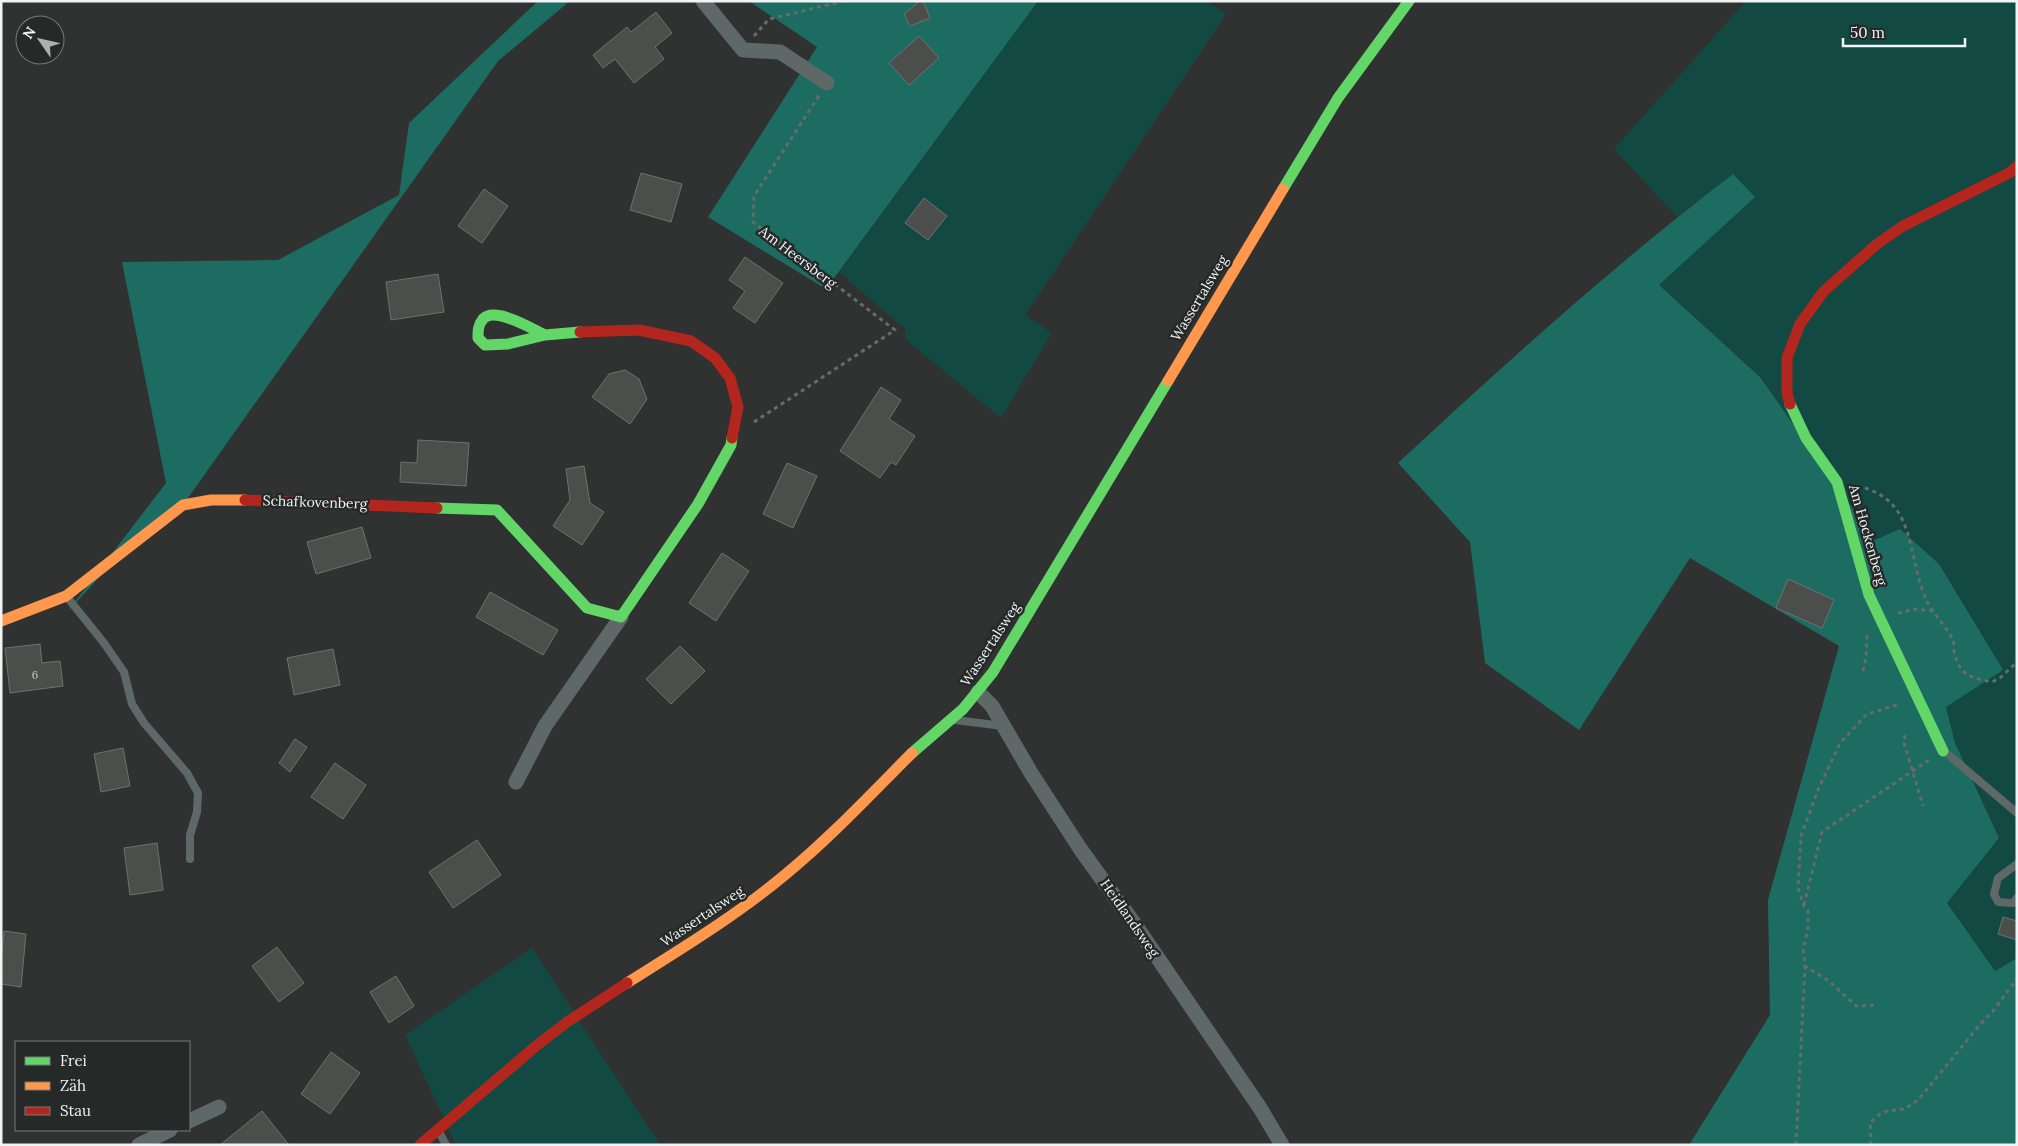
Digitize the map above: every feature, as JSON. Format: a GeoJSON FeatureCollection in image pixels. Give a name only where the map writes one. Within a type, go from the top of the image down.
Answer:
{"type":"FeatureCollection","features":[{"type":"Feature","properties":{"kind":"street"},"geometry":{"type":"LineString","coordinates":[[703,1],[742,50],[780,52],[827,83]]}},
{"type":"Feature","properties":{"kind":"street","name":"Wassertalsweg"},"geometry":{"type":"LineString","coordinates":[[420,1145],[567,1022],[715,927],[786,874],[850,816],[924,742],[963,709],[978,692],[993,672],[1338,98],[1409,1]]}},
{"type":"Feature","properties":{"kind":"street","name":"Am Hockenberg"},"geometry":{"type":"LineString","coordinates":[[1943,751],[1869,595],[1837,482],[1806,438],[1792,412],[1787,393],[1787,358],[1800,324],[1824,291],[1877,244],[1903,226],[2011,172],[2017,166]]}},
{"type":"Feature","properties":{"kind":"street"},"geometry":{"type":"LineString","coordinates":[[516,782],[545,726],[698,504],[731,444],[738,407],[730,378],[715,358],[691,341],[639,330],[610,330],[545,335],[508,344],[484,345],[478,338],[477,328],[481,320],[489,314],[500,315],[545,335]]}},
{"type":"Feature","properties":{"kind":"street","name":"Schafkovenberg"},"geometry":{"type":"LineString","coordinates":[[1,621],[66,596],[183,505],[211,500],[497,510],[587,608],[621,617]]}},
{"type":"Feature","properties":{"kind":"street","name":"Heidlandsweg"},"geometry":{"type":"LineString","coordinates":[[978,692],[992,706],[1082,850],[1260,1108],[1282,1145]]}},
{"type":"Feature","properties":{"kind":"street"},"geometry":{"type":"LineString","coordinates":[[190,1121],[219,1107]]}},
{"type":"Feature","properties":{"kind":"street"},"geometry":{"type":"LineString","coordinates":[[139,1145],[168,1131]]}},
{"type":"Feature","properties":{"kind":"lane"},"geometry":{"type":"LineString","coordinates":[[66,596],[104,642],[124,672],[132,704],[144,723],[187,773],[198,793],[197,812],[190,835],[190,859]]}},
{"type":"Feature","properties":{"kind":"lane"},"geometry":{"type":"LineString","coordinates":[[950,719],[1003,726]]}},
{"type":"Feature","properties":{"kind":"lane","name":"Am Hockenberg"},"geometry":{"type":"LineString","coordinates":[[1943,751],[2017,814]]}},
{"type":"Feature","properties":{"kind":"lane"},"geometry":{"type":"LineString","coordinates":[[2017,864],[1998,878],[1994,894],[1998,902],[2006,904],[2013,903],[2017,898]]}},
{"type":"Feature","properties":{"kind":"lane"},"geometry":{"type":"LineString","coordinates":[[438,1130],[446,1145]]}},
{"type":"Feature","properties":{"kind":"path"},"geometry":{"type":"LineString","coordinates":[[742,50],[769,19],[844,1]]}},
{"type":"Feature","properties":{"kind":"path","name":"Am Heersberg"},"geometry":{"type":"LineString","coordinates":[[733,436],[895,330],[753,222],[754,196],[827,83]]}},
{"type":"Feature","properties":{"kind":"path"},"geometry":{"type":"LineString","coordinates":[[1837,482],[1872,489],[1895,507],[1908,531],[1919,579],[1932,611],[1953,640],[1960,670],[1968,675],[1992,682],[2000,678],[2017,662]]}},
{"type":"Feature","properties":{"kind":"path"},"geometry":{"type":"LineString","coordinates":[[1894,610],[1902,613],[1913,609],[1932,611]]}},
{"type":"Feature","properties":{"kind":"path"},"geometry":{"type":"LineString","coordinates":[[1796,1145],[1805,966],[1803,948],[1808,930],[1808,911],[1804,906],[1798,888],[1800,836],[1818,790],[1840,743],[1867,714],[1918,699]]}},
{"type":"Feature","properties":{"kind":"path"},"geometry":{"type":"LineString","coordinates":[[1905,735],[1904,744],[1914,770],[1924,806]]}},
{"type":"Feature","properties":{"kind":"path"},"geometry":{"type":"LineString","coordinates":[[1804,906],[1822,832],[1943,751]]}},
{"type":"Feature","properties":{"kind":"path"},"geometry":{"type":"LineString","coordinates":[[1805,966],[1830,981],[1856,1006],[1874,1005]]}},
{"type":"Feature","properties":{"kind":"path"},"geometry":{"type":"LineString","coordinates":[[1871,1145],[1870,1123],[1877,1116],[1887,1111],[1905,1109],[1918,1099],[1994,1010],[2017,979]]}},
{"type":"Feature","properties":{"kind":"shaded area"},"geometry":{"type":"Polygon","coordinates":[[[1038,1],[1207,1],[1226,14],[1025,315],[1052,333],[1001,418],[905,339],[905,329],[839,272],[1038,1]]]}},
{"type":"Feature","properties":{"kind":"shaded area"},"geometry":{"type":"Polygon","coordinates":[[[1746,1],[2017,1],[2017,958],[1995,971],[1947,903],[1999,838],[1955,743],[1946,707],[2002,670],[1876,540],[1760,377],[1659,285],[1754,197],[1733,174],[1677,217],[1614,149],[1746,1]]]}},
{"type":"Feature","properties":{"kind":"shaded area"},"geometry":{"type":"Polygon","coordinates":[[[532,948],[660,1145],[456,1145],[405,1035],[532,948]]]}},
{"type":"Feature","properties":{"kind":"green space"},"geometry":{"type":"Polygon","coordinates":[[[538,1],[570,1],[498,61],[183,505],[123,552],[67,612],[166,483],[122,262],[278,260],[399,195],[409,123],[538,1]]]}},
{"type":"Feature","properties":{"kind":"green space"},"geometry":{"type":"Polygon","coordinates":[[[749,1],[1038,1],[826,289],[708,217],[817,47],[749,1]]]}},
{"type":"Feature","properties":{"kind":"green space"},"geometry":{"type":"Polygon","coordinates":[[[1733,174],[1755,197],[1659,285],[1760,377],[1875,540],[1900,529],[1939,564],[2003,670],[1946,707],[1955,743],[1999,838],[1947,903],[1995,971],[2017,958],[2017,1143],[2012,1145],[1689,1145],[1770,1015],[1768,900],[1839,646],[1690,558],[1579,730],[1485,663],[1470,542],[1398,463],[1604,278],[1733,174]]]}},
{"type":"Feature","properties":{"kind":"building"},"geometry":{"type":"Polygon","coordinates":[[[920,1],[923,1],[930,18],[910,26],[904,14],[920,1]]]}},
{"type":"Feature","properties":{"kind":"building"},"geometry":{"type":"Polygon","coordinates":[[[656,12],[672,33],[655,47],[664,59],[634,83],[615,59],[603,68],[593,55],[627,27],[631,32],[656,12]]]}},
{"type":"Feature","properties":{"kind":"building"},"geometry":{"type":"Polygon","coordinates":[[[919,36],[939,58],[909,85],[889,63],[919,36]]]}},
{"type":"Feature","properties":{"kind":"building"},"geometry":{"type":"Polygon","coordinates":[[[641,173],[682,184],[671,222],[630,210],[641,173]]]}},
{"type":"Feature","properties":{"kind":"building"},"geometry":{"type":"Polygon","coordinates":[[[484,189],[508,206],[482,243],[458,226],[484,189]]]}},
{"type":"Feature","properties":{"kind":"building"},"geometry":{"type":"Polygon","coordinates":[[[924,198],[947,216],[928,240],[905,223],[924,198]]]}},
{"type":"Feature","properties":{"kind":"building"},"geometry":{"type":"Polygon","coordinates":[[[745,257],[783,283],[755,323],[733,308],[745,291],[729,280],[745,257]]]}},
{"type":"Feature","properties":{"kind":"building"},"geometry":{"type":"Polygon","coordinates":[[[438,274],[444,312],[391,320],[386,282],[438,274]]]}},
{"type":"Feature","properties":{"kind":"building"},"geometry":{"type":"Polygon","coordinates":[[[625,370],[639,379],[647,399],[630,424],[592,397],[609,374],[625,370]]]}},
{"type":"Feature","properties":{"kind":"building"},"geometry":{"type":"Polygon","coordinates":[[[881,387],[901,400],[889,419],[915,436],[896,465],[891,462],[880,478],[840,451],[881,387]]]}},
{"type":"Feature","properties":{"kind":"building"},"geometry":{"type":"Polygon","coordinates":[[[418,440],[469,443],[466,486],[400,482],[401,462],[417,463],[418,440]]]}},
{"type":"Feature","properties":{"kind":"building"},"geometry":{"type":"Polygon","coordinates":[[[787,463],[817,476],[793,528],[763,514],[787,463]]]}},
{"type":"Feature","properties":{"kind":"building"},"geometry":{"type":"Polygon","coordinates":[[[584,466],[590,503],[604,512],[582,545],[553,526],[570,500],[566,469],[584,466]]]}},
{"type":"Feature","properties":{"kind":"building"},"geometry":{"type":"Polygon","coordinates":[[[362,527],[371,558],[316,574],[307,542],[362,527]]]}},
{"type":"Feature","properties":{"kind":"building"},"geometry":{"type":"Polygon","coordinates":[[[722,553],[749,571],[716,621],[689,603],[722,553]]]}},
{"type":"Feature","properties":{"kind":"building"},"geometry":{"type":"Polygon","coordinates":[[[1788,579],[1834,600],[1822,628],[1776,608],[1788,579]]]}},
{"type":"Feature","properties":{"kind":"building"},"geometry":{"type":"Polygon","coordinates":[[[490,592],[558,630],[543,655],[476,617],[490,592]]]}},
{"type":"Feature","properties":{"kind":"building"},"geometry":{"type":"Polygon","coordinates":[[[40,644],[42,663],[60,661],[63,686],[10,693],[5,648],[40,644]]]}},
{"type":"Feature","properties":{"kind":"building"},"geometry":{"type":"Polygon","coordinates":[[[680,646],[705,671],[671,704],[646,679],[680,646]]]}},
{"type":"Feature","properties":{"kind":"building"},"geometry":{"type":"Polygon","coordinates":[[[333,649],[340,685],[294,695],[287,658],[333,649]]]}},
{"type":"Feature","properties":{"kind":"building"},"geometry":{"type":"Polygon","coordinates":[[[295,739],[307,747],[290,772],[279,763],[295,739]]]}},
{"type":"Feature","properties":{"kind":"building"},"geometry":{"type":"Polygon","coordinates":[[[123,748],[130,786],[101,792],[94,754],[123,748]]]}},
{"type":"Feature","properties":{"kind":"building"},"geometry":{"type":"Polygon","coordinates":[[[335,763],[366,785],[343,819],[311,797],[335,763]]]}},
{"type":"Feature","properties":{"kind":"building"},"geometry":{"type":"Polygon","coordinates":[[[477,840],[501,875],[453,908],[429,872],[477,840]]]}},
{"type":"Feature","properties":{"kind":"building"},"geometry":{"type":"Polygon","coordinates":[[[157,843],[163,890],[130,895],[124,848],[157,843]]]}},
{"type":"Feature","properties":{"kind":"building"},"geometry":{"type":"Polygon","coordinates":[[[2003,917],[2017,921],[2017,940],[1998,934],[2003,917]]]}},
{"type":"Feature","properties":{"kind":"building"},"geometry":{"type":"Polygon","coordinates":[[[4,931],[26,934],[21,987],[1,984],[4,931]]]}},
{"type":"Feature","properties":{"kind":"building"},"geometry":{"type":"Polygon","coordinates":[[[277,947],[304,983],[279,1002],[252,966],[277,947]]]}},
{"type":"Feature","properties":{"kind":"building"},"geometry":{"type":"Polygon","coordinates":[[[396,976],[414,1006],[389,1023],[370,992],[396,976]]]}},
{"type":"Feature","properties":{"kind":"building"},"geometry":{"type":"Polygon","coordinates":[[[331,1052],[360,1073],[330,1114],[301,1094],[331,1052]]]}},
{"type":"Feature","properties":{"kind":"building"},"geometry":{"type":"Polygon","coordinates":[[[262,1111],[289,1145],[220,1145],[262,1111]]]}},
{"type":"Feature","properties":{"kind":"traffic: fast"},"geometry":{"type":"LineString","coordinates":[[1283,189],[1338,98],[1409,1]]}},
{"type":"Feature","properties":{"kind":"traffic: fast"},"geometry":{"type":"LineString","coordinates":[[545,335],[514,320],[496,315],[483,319],[478,330],[478,338],[485,345],[508,344],[545,335],[580,332]]}},
{"type":"Feature","properties":{"kind":"traffic: fast"},"geometry":{"type":"LineString","coordinates":[[912,753],[963,709],[993,672],[1168,381]]}},
{"type":"Feature","properties":{"kind":"traffic: fast"},"geometry":{"type":"LineString","coordinates":[[1790,404],[1806,438],[1837,482],[1869,595],[1943,751]]}},
{"type":"Feature","properties":{"kind":"traffic: fast"},"geometry":{"type":"LineString","coordinates":[[437,508],[497,510],[587,608],[621,617],[698,504],[731,445],[732,438]]}},
{"type":"Feature","properties":{"kind":"traffic: slow"},"geometry":{"type":"LineString","coordinates":[[1168,381],[1283,189]]}},
{"type":"Feature","properties":{"kind":"traffic: slow"},"geometry":{"type":"LineString","coordinates":[[1,621],[66,596],[183,505],[211,500],[245,500]]}},
{"type":"Feature","properties":{"kind":"traffic: slow"},"geometry":{"type":"LineString","coordinates":[[627,983],[728,918],[786,874],[835,830],[912,753]]}},
{"type":"Feature","properties":{"kind":"traffic: jam"},"geometry":{"type":"LineString","coordinates":[[1790,404],[1787,393],[1787,358],[1800,324],[1824,291],[1877,244],[1903,226],[2011,172],[2017,166]]}},
{"type":"Feature","properties":{"kind":"traffic: jam"},"geometry":{"type":"LineString","coordinates":[[580,332],[639,330],[691,341],[715,358],[730,378],[738,407],[732,438]]}},
{"type":"Feature","properties":{"kind":"traffic: jam"},"geometry":{"type":"LineString","coordinates":[[245,500],[437,508]]}},
{"type":"Feature","properties":{"kind":"traffic: jam"},"geometry":{"type":"LineString","coordinates":[[420,1145],[536,1046],[567,1022],[627,983]]}}]}
